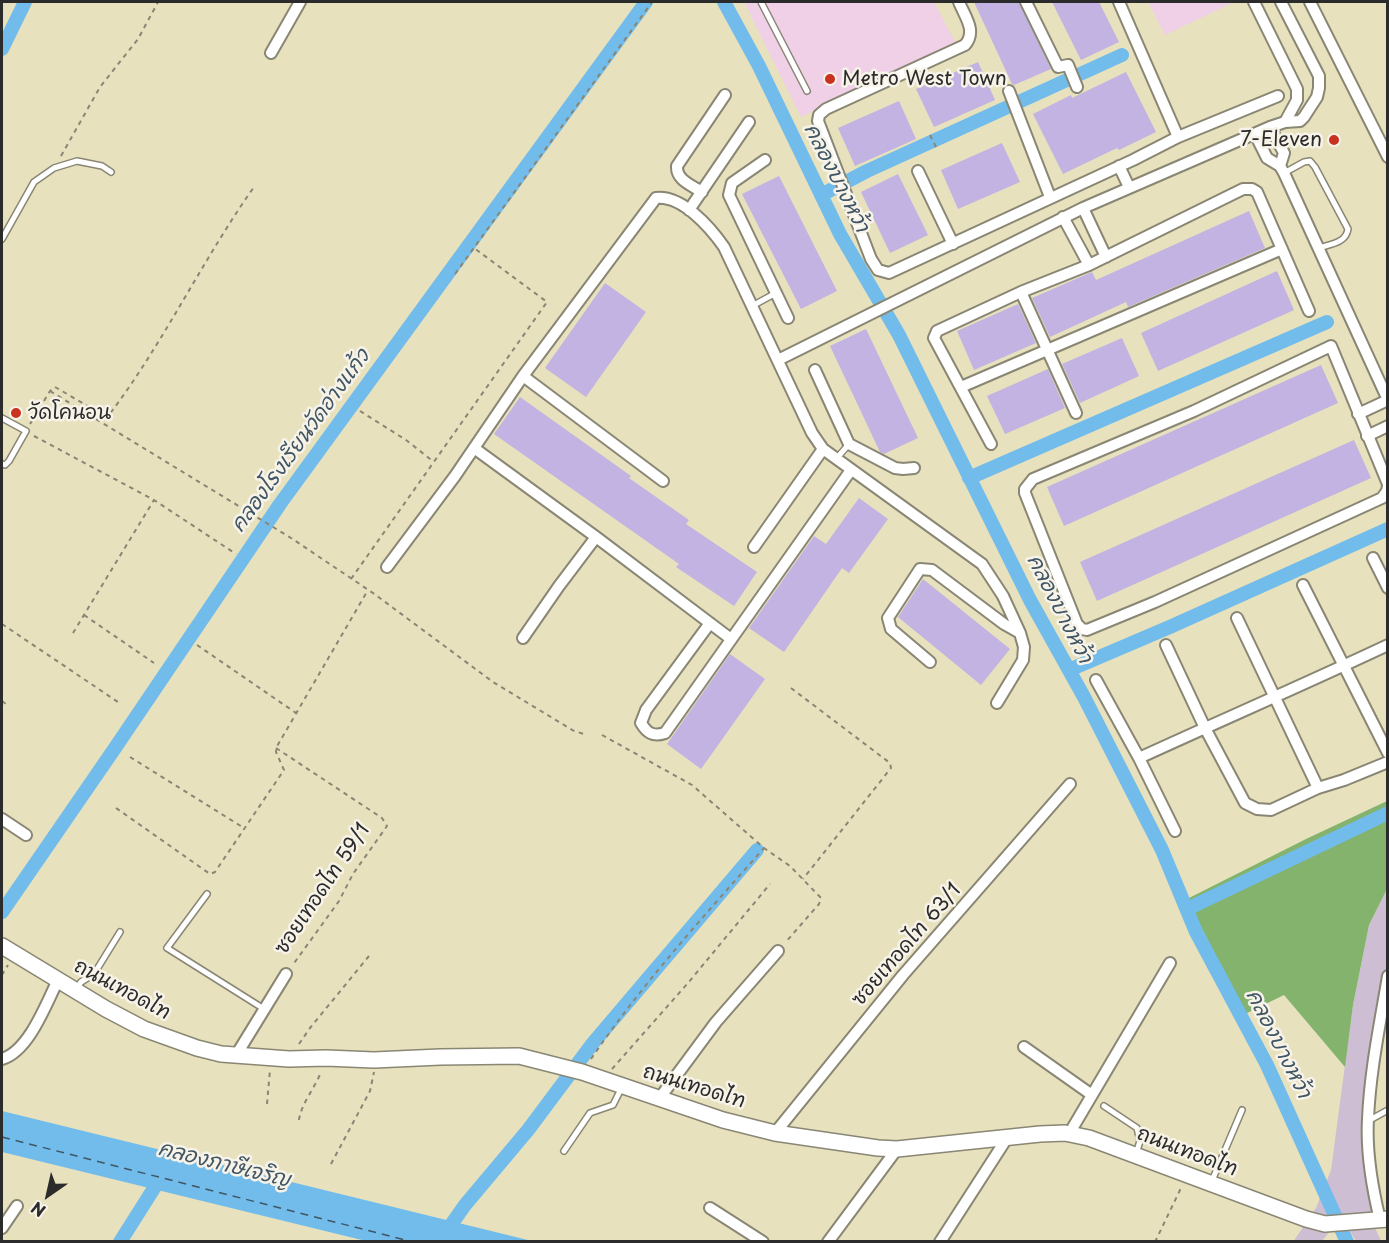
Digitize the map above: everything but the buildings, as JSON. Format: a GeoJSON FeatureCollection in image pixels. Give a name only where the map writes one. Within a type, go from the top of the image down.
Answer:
{"type":"FeatureCollection","features":[{"type":"Feature","properties":{"kind":"main road","name":"ถนนเทอดไท"},"geometry":{"type":"LineString","coordinates":[[3,947],[144,1029],[197,1048],[235,1057],[374,1060],[519,1056],[580,1072],[723,1120],[775,1133],[897,1149],[1040,1134],[1069,1134],[1089,1138],[1306,1219],[1325,1224],[1384,1219]]}},
{"type":"Feature","properties":{"kind":"street"},"geometry":{"type":"LineString","coordinates":[[271,53],[300,2]]}},
{"type":"Feature","properties":{"kind":"street"},"geometry":{"type":"LineString","coordinates":[[959,2],[972,31],[965,45],[826,109],[819,116],[818,121],[837,172],[871,259],[878,270],[889,273],[1178,137],[1278,96]]}},
{"type":"Feature","properties":{"kind":"street"},"geometry":{"type":"LineString","coordinates":[[1026,2],[1059,68],[1071,65],[1076,85]]}},
{"type":"Feature","properties":{"kind":"street"},"geometry":{"type":"LineString","coordinates":[[1119,2],[1178,137]]}},
{"type":"Feature","properties":{"kind":"street"},"geometry":{"type":"LineString","coordinates":[[1254,2],[1297,89],[1297,100],[1285,122]]}},
{"type":"Feature","properties":{"kind":"street"},"geometry":{"type":"LineString","coordinates":[[778,360],[1083,207],[1270,127],[1285,122],[1300,121],[1310,112],[1317,96],[1319,76],[1281,2]]}},
{"type":"Feature","properties":{"kind":"street"},"geometry":{"type":"LineString","coordinates":[[1310,2],[1388,157]]}},
{"type":"Feature","properties":{"kind":"street"},"geometry":{"type":"LineString","coordinates":[[702,192],[681,179],[677,173],[677,166],[725,95]]}},
{"type":"Feature","properties":{"kind":"street"},"geometry":{"type":"LineString","coordinates":[[1010,95],[1050,197]]}},
{"type":"Feature","properties":{"kind":"street"},"geometry":{"type":"LineString","coordinates":[[689,210],[749,122]]}},
{"type":"Feature","properties":{"kind":"street"},"geometry":{"type":"LineString","coordinates":[[1270,127],[1284,153],[1282,169]]}},
{"type":"Feature","properties":{"kind":"street"},"geometry":{"type":"LineString","coordinates":[[1255,134],[1268,158],[1282,169],[1388,400],[1358,414]]}},
{"type":"Feature","properties":{"kind":"street"},"geometry":{"type":"LineString","coordinates":[[765,160],[732,183],[729,195],[788,318]]}},
{"type":"Feature","properties":{"kind":"street"},"geometry":{"type":"LineString","coordinates":[[1119,166],[1129,187]]}},
{"type":"Feature","properties":{"kind":"street"},"geometry":{"type":"LineString","coordinates":[[918,171],[953,244]]}},
{"type":"Feature","properties":{"kind":"street"},"geometry":{"type":"LineString","coordinates":[[991,444],[934,338],[934,334],[1021,292],[1089,265],[1243,189],[1252,189],[1257,192],[1309,311]]}},
{"type":"Feature","properties":{"kind":"street"},"geometry":{"type":"LineString","coordinates":[[387,567],[474,448],[523,376],[656,198],[664,198],[689,210],[712,230],[724,247],[812,433],[823,449],[982,564],[1003,596],[1024,647],[1023,660],[997,703]]}},
{"type":"Feature","properties":{"kind":"street"},"geometry":{"type":"LineString","coordinates":[[1083,207],[1106,256]]}},
{"type":"Feature","properties":{"kind":"street"},"geometry":{"type":"LineString","coordinates":[[1063,217],[1089,265]]}},
{"type":"Feature","properties":{"kind":"street"},"geometry":{"type":"LineString","coordinates":[[961,387],[1282,249]]}},
{"type":"Feature","properties":{"kind":"street"},"geometry":{"type":"LineString","coordinates":[[1021,292],[1076,413]]}},
{"type":"Feature","properties":{"kind":"street"},"geometry":{"type":"LineString","coordinates":[[1331,346],[1358,414],[1388,485],[1382,498],[1155,602],[1088,630],[1082,629],[1077,624],[1025,493],[1028,484],[1033,479],[1194,411],[1331,346]]}},
{"type":"Feature","properties":{"kind":"street"},"geometry":{"type":"LineString","coordinates":[[815,370],[849,444],[895,468],[903,470],[914,468]]}},
{"type":"Feature","properties":{"kind":"street"},"geometry":{"type":"LineString","coordinates":[[523,376],[663,481]]}},
{"type":"Feature","properties":{"kind":"street"},"geometry":{"type":"LineString","coordinates":[[1367,436],[1388,426]]}},
{"type":"Feature","properties":{"kind":"street"},"geometry":{"type":"LineString","coordinates":[[474,448],[731,639]]}},
{"type":"Feature","properties":{"kind":"street"},"geometry":{"type":"LineString","coordinates":[[754,548],[823,449]]}},
{"type":"Feature","properties":{"kind":"street"},"geometry":{"type":"LineString","coordinates":[[710,623],[646,710],[641,723],[650,734],[665,733],[851,470]]}},
{"type":"Feature","properties":{"kind":"street"},"geometry":{"type":"LineString","coordinates":[[523,638],[596,537]]}},
{"type":"Feature","properties":{"kind":"street"},"geometry":{"type":"LineString","coordinates":[[1373,558],[1388,588]]}},
{"type":"Feature","properties":{"kind":"street"},"geometry":{"type":"LineString","coordinates":[[930,662],[891,629],[888,622],[888,618],[920,568],[932,570],[1004,624],[1020,633]]}},
{"type":"Feature","properties":{"kind":"street"},"geometry":{"type":"LineString","coordinates":[[1303,585],[1388,753]]}},
{"type":"Feature","properties":{"kind":"street"},"geometry":{"type":"LineString","coordinates":[[1237,618],[1318,788]]}},
{"type":"Feature","properties":{"kind":"street"},"geometry":{"type":"LineString","coordinates":[[1167,645],[1205,728],[1245,803],[1257,809],[1270,810],[1318,788],[1388,762]]}},
{"type":"Feature","properties":{"kind":"street"},"geometry":{"type":"LineString","coordinates":[[1139,758],[1388,645]]}},
{"type":"Feature","properties":{"kind":"street"},"geometry":{"type":"LineString","coordinates":[[1096,680],[1139,758],[1175,831]]}},
{"type":"Feature","properties":{"kind":"street","name":"ซอยเทอดไท 63/1"},"geometry":{"type":"LineString","coordinates":[[775,1133],[903,975],[1070,784]]}},
{"type":"Feature","properties":{"kind":"street"},"geometry":{"type":"LineString","coordinates":[[2,819],[26,835]]}},
{"type":"Feature","properties":{"kind":"street"},"geometry":{"type":"LineString","coordinates":[[659,1099],[716,1022],[778,951]]}},
{"type":"Feature","properties":{"kind":"street"},"geometry":{"type":"LineString","coordinates":[[1069,1134],[1170,963]]}},
{"type":"Feature","properties":{"kind":"street","name":"ซอยเทอดไท 59/1"},"geometry":{"type":"LineString","coordinates":[[235,1057],[286,974]]}},
{"type":"Feature","properties":{"kind":"street"},"geometry":{"type":"LineString","coordinates":[[1384,1219],[1372,1184],[1368,1121],[1373,1071],[1388,976]]}},
{"type":"Feature","properties":{"kind":"street"},"geometry":{"type":"LineString","coordinates":[[2,1059],[12,1056],[29,1036],[58,980]]}},
{"type":"Feature","properties":{"kind":"street"},"geometry":{"type":"LineString","coordinates":[[1024,1047],[1092,1095]]}},
{"type":"Feature","properties":{"kind":"street"},"geometry":{"type":"LineString","coordinates":[[940,1242],[1007,1138]]}},
{"type":"Feature","properties":{"kind":"street"},"geometry":{"type":"LineString","coordinates":[[828,1242],[897,1149]]}},
{"type":"Feature","properties":{"kind":"street"},"geometry":{"type":"LineString","coordinates":[[2,1228],[17,1206]]}},
{"type":"Feature","properties":{"kind":"street"},"geometry":{"type":"LineString","coordinates":[[710,1208],[763,1242]]}},
{"type":"Feature","properties":{"kind":"lane"},"geometry":{"type":"LineString","coordinates":[[761,2],[807,91]]}},
{"type":"Feature","properties":{"kind":"lane"},"geometry":{"type":"LineString","coordinates":[[2,239],[34,182],[54,168],[77,161],[102,166],[111,172]]}},
{"type":"Feature","properties":{"kind":"lane"},"geometry":{"type":"LineString","coordinates":[[1282,169],[1310,161],[1315,166],[1348,229],[1343,240],[1319,248]]}},
{"type":"Feature","properties":{"kind":"lane"},"geometry":{"type":"LineString","coordinates":[[752,306],[776,293]]}},
{"type":"Feature","properties":{"kind":"lane"},"geometry":{"type":"LineString","coordinates":[[2,418],[26,431],[9,461],[5,465],[2,464]]}},
{"type":"Feature","properties":{"kind":"lane"},"geometry":{"type":"LineString","coordinates":[[836,459],[849,444]]}},
{"type":"Feature","properties":{"kind":"lane"},"geometry":{"type":"LineString","coordinates":[[207,894],[167,948],[264,1009]]}},
{"type":"Feature","properties":{"kind":"lane"},"geometry":{"type":"LineString","coordinates":[[75,990],[81,982],[93,974],[120,932]]}},
{"type":"Feature","properties":{"kind":"lane"},"geometry":{"type":"LineString","coordinates":[[564,1151],[590,1113],[613,1105],[622,1087]]}},
{"type":"Feature","properties":{"kind":"lane"},"geometry":{"type":"LineString","coordinates":[[1104,1106],[1137,1128],[1140,1141],[1136,1155]]}},
{"type":"Feature","properties":{"kind":"lane"},"geometry":{"type":"LineString","coordinates":[[1211,1184],[1242,1110]]}},
{"type":"Feature","properties":{"kind":"lane"},"geometry":{"type":"LineString","coordinates":[[1368,1121],[1388,1110]]}},
{"type":"Feature","properties":{"kind":"path"},"geometry":{"type":"LineString","coordinates":[[54,168],[100,87],[138,39],[158,2]]}},
{"type":"Feature","properties":{"kind":"path"},"geometry":{"type":"LineString","coordinates":[[455,274],[652,2]]}},
{"type":"Feature","properties":{"kind":"path"},"geometry":{"type":"LineString","coordinates":[[930,135],[938,151]]}},
{"type":"Feature","properties":{"kind":"path"},"geometry":{"type":"LineString","coordinates":[[236,554],[154,500],[26,431],[50,391],[55,387],[100,413],[109,414],[132,384],[196,277],[254,187]]}},
{"type":"Feature","properties":{"kind":"path"},"geometry":{"type":"LineString","coordinates":[[351,579],[547,302],[474,248]]}},
{"type":"Feature","properties":{"kind":"path"},"geometry":{"type":"LineString","coordinates":[[50,391],[291,538],[368,590],[493,682],[573,731],[584,734]]}},
{"type":"Feature","properties":{"kind":"path"},"geometry":{"type":"LineString","coordinates":[[360,411],[406,440],[434,462]]}},
{"type":"Feature","properties":{"kind":"path"},"geometry":{"type":"LineString","coordinates":[[73,633],[154,500]]}},
{"type":"Feature","properties":{"kind":"path"},"geometry":{"type":"LineString","coordinates":[[116,808],[210,874],[215,872],[284,770],[276,748],[368,590]]}},
{"type":"Feature","properties":{"kind":"path"},"geometry":{"type":"LineString","coordinates":[[84,615],[154,663]]}},
{"type":"Feature","properties":{"kind":"path"},"geometry":{"type":"LineString","coordinates":[[2,624],[118,702]]}},
{"type":"Feature","properties":{"kind":"path"},"geometry":{"type":"LineString","coordinates":[[197,645],[297,713]]}},
{"type":"Feature","properties":{"kind":"path"},"geometry":{"type":"LineString","coordinates":[[791,688],[890,763],[891,768],[803,879]]}},
{"type":"Feature","properties":{"kind":"path"},"geometry":{"type":"LineString","coordinates":[[2,701],[6,704]]}},
{"type":"Feature","properties":{"kind":"path"},"geometry":{"type":"LineString","coordinates":[[602,735],[692,785],[764,848],[790,866],[821,898],[821,901],[778,951]]}},
{"type":"Feature","properties":{"kind":"path","name":"ซอยเทอดไท 59/1"},"geometry":{"type":"LineString","coordinates":[[276,748],[382,818],[387,826],[353,874],[339,901],[286,974]]}},
{"type":"Feature","properties":{"kind":"path"},"geometry":{"type":"LineString","coordinates":[[130,757],[244,828]]}},
{"type":"Feature","properties":{"kind":"path"},"geometry":{"type":"LineString","coordinates":[[580,1072],[616,1022],[680,943],[764,848]]}},
{"type":"Feature","properties":{"kind":"path"},"geometry":{"type":"LineString","coordinates":[[602,1080],[688,983],[770,884]]}},
{"type":"Feature","properties":{"kind":"path"},"geometry":{"type":"LineString","coordinates":[[289,1059],[310,1028],[369,956]]}},
{"type":"Feature","properties":{"kind":"path"},"geometry":{"type":"LineString","coordinates":[[267,1104],[272,1058]]}},
{"type":"Feature","properties":{"kind":"path"},"geometry":{"type":"LineString","coordinates":[[299,1120],[300,1110],[310,1097],[326,1058]]}},
{"type":"Feature","properties":{"kind":"path"},"geometry":{"type":"LineString","coordinates":[[331,1164],[370,1091],[374,1060]]}},
{"type":"Feature","properties":{"kind":"path"},"geometry":{"type":"LineString","coordinates":[[1155,1242],[1187,1175]]}},
{"type":"Feature","properties":{"kind":"shaded area","name":"Metro West Town"},"geometry":{"type":"Polygon","coordinates":[[[744,2],[934,2],[955,42],[801,117],[744,2]]]}},
{"type":"Feature","properties":{"kind":"shaded area"},"geometry":{"type":"Polygon","coordinates":[[[1148,2],[1234,2],[1165,35],[1148,2]]]}},
{"type":"Feature","properties":{"kind":"shaded area"},"geometry":{"type":"Polygon","coordinates":[[[1387,889],[1387,967],[1380,1000],[1367,1101],[1370,1201],[1376,1230],[1381,1241],[1356,1241],[1350,1231],[1330,1231],[1322,1241],[1293,1242],[1316,1208],[1331,1170],[1353,1005],[1369,925],[1387,889]]]}},
{"type":"Feature","properties":{"kind":"green space"},"geometry":{"type":"Polygon","coordinates":[[[1387,801],[1387,889],[1369,925],[1353,1005],[1345,1067],[1284,995],[1245,1014],[1187,899],[1387,801]]]}},
{"type":"Feature","properties":{"kind":"water"},"geometry":{"type":"Polygon","coordinates":[[[2,1111],[532,1241],[366,1241],[2,1152],[2,1111]]]}},
{"type":"Feature","properties":{"kind":"waterway"},"geometry":{"type":"LineString","coordinates":[[2,49],[25,2]]}},
{"type":"Feature","properties":{"kind":"waterway","name":"คลองโรงเรียนวัดอ่างแก้ว"},"geometry":{"type":"LineString","coordinates":[[2,912],[280,504],[646,2]]}},
{"type":"Feature","properties":{"kind":"waterway","name":"คลองบางหว้า"},"geometry":{"type":"LineString","coordinates":[[724,2],[759,66],[840,234],[899,335],[1030,600],[1084,697],[1162,850],[1196,932],[1267,1065],[1347,1242]]}},
{"type":"Feature","properties":{"kind":"waterway"},"geometry":{"type":"LineString","coordinates":[[821,195],[867,171],[1122,55]]}},
{"type":"Feature","properties":{"kind":"waterway"},"geometry":{"type":"LineString","coordinates":[[969,478],[1327,322]]}},
{"type":"Feature","properties":{"kind":"waterway"},"geometry":{"type":"LineString","coordinates":[[1069,670],[1388,529]]}},
{"type":"Feature","properties":{"kind":"waterway"},"geometry":{"type":"LineString","coordinates":[[1187,909],[1388,813]]}},
{"type":"Feature","properties":{"kind":"waterway"},"geometry":{"type":"LineString","coordinates":[[439,1242],[465,1205],[528,1130],[593,1043],[757,850]]}},
{"type":"Feature","properties":{"kind":"waterway"},"geometry":{"type":"LineString","coordinates":[[120,1242],[163,1174]]}},
{"type":"Feature","properties":{"kind":"ferry route"},"geometry":{"type":"LineString","coordinates":[[2,1137],[413,1242]]}},
{"type":"Feature","properties":{"kind":"place","name":"Metro West Town"},"geometry":{"type":"Point","coordinates":[830,79]}},
{"type":"Feature","properties":{"kind":"place","name":"7-Eleven"},"geometry":{"type":"Point","coordinates":[1334,140]}},
{"type":"Feature","properties":{"kind":"place","name":"วัดโคนอน"},"geometry":{"type":"Point","coordinates":[16,413]}},
{"type":"Feature","properties":{"kind":"water label","name":"คลองภาษีเจริญ"},"geometry":{"type":"Point","coordinates":[224,1165]}}]}
